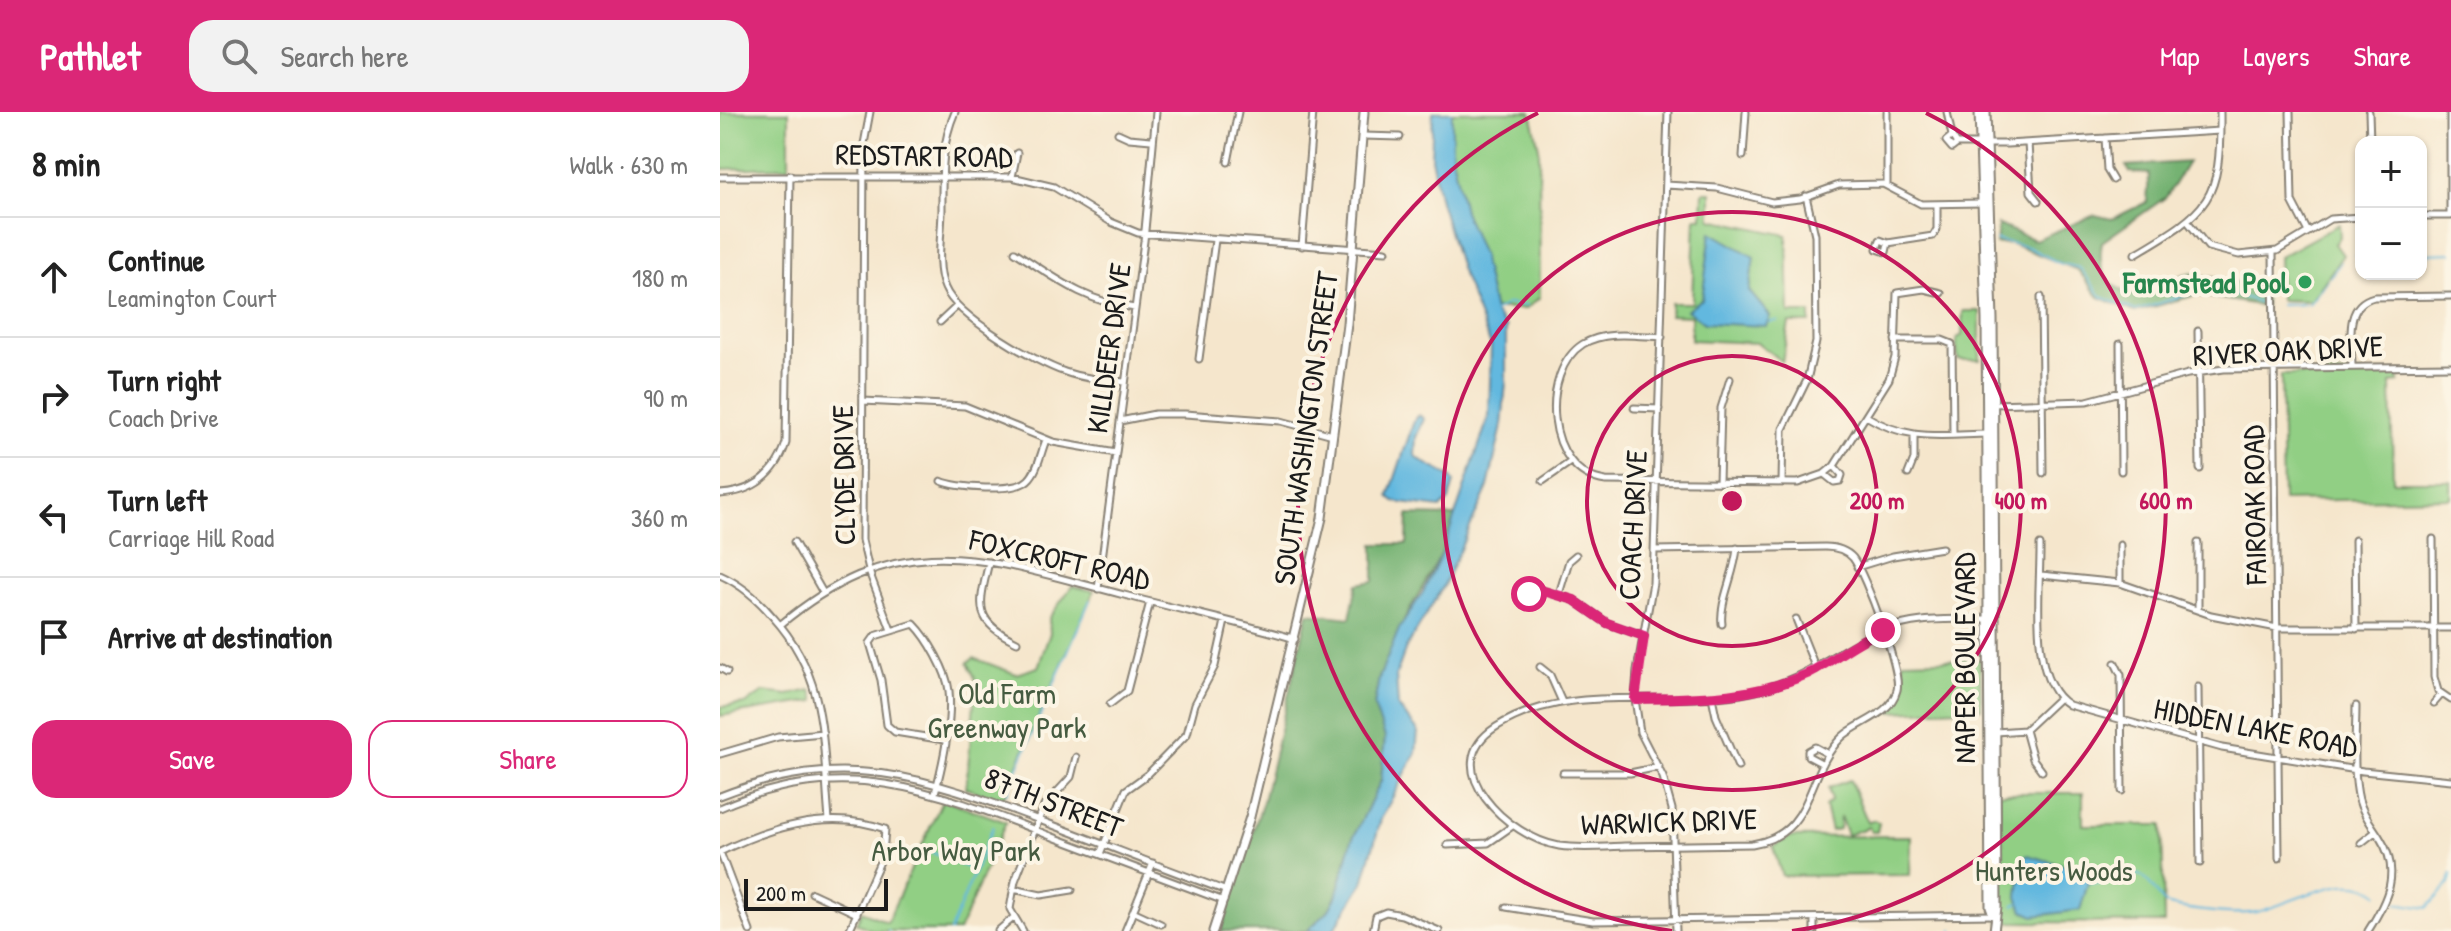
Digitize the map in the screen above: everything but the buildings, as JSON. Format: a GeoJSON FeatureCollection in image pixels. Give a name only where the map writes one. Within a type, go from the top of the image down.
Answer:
{"type":"FeatureCollection","features":[{"type":"Feature","properties":{"kind":"main road","name":"SOUTH WASHINGTON STREET"},"geometry":{"type":"LineString","coordinates":[[1213,931],[1225,902],[1295,639],[1322,518],[1354,249],[1364,112]]}},
{"type":"Feature","properties":{"kind":"main road","name":"NAPER BOULEVARD"},"geometry":{"type":"LineString","coordinates":[[1979,112],[1987,203],[1992,732],[1997,907],[1993,915],[1994,931]]}},
{"type":"Feature","properties":{"kind":"main road","name":"NAPER BOULEVARD"},"geometry":{"type":"LineString","coordinates":[[1984,145],[1986,112]]}},
{"type":"Feature","properties":{"kind":"street","name":"CLYDE DRIVE"},"geometry":{"type":"LineString","coordinates":[[869,112],[865,134],[862,540],[891,630]]}},
{"type":"Feature","properties":{"kind":"street"},"geometry":{"type":"LineString","coordinates":[[955,112],[944,142],[942,176],[942,276],[948,294],[957,306],[1048,365],[1083,377],[1125,382]]}},
{"type":"Feature","properties":{"kind":"street","name":"KILLDEER DRIVE"},"geometry":{"type":"LineString","coordinates":[[1098,589],[1145,234],[1151,140],[1156,112]]}},
{"type":"Feature","properties":{"kind":"street"},"geometry":{"type":"LineString","coordinates":[[1228,162],[1238,112]]}},
{"type":"Feature","properties":{"kind":"street"},"geometry":{"type":"LineString","coordinates":[[1302,246],[1313,112]]}},
{"type":"Feature","properties":{"kind":"street","name":"COACH DRIVE"},"geometry":{"type":"LineString","coordinates":[[1668,112],[1652,600],[1635,699],[1640,732],[1659,767],[1672,809],[1676,931]]}},
{"type":"Feature","properties":{"kind":"street"},"geometry":{"type":"LineString","coordinates":[[1743,156],[1746,112]]}},
{"type":"Feature","properties":{"kind":"street"},"geometry":{"type":"LineString","coordinates":[[1887,112],[1887,185]]}},
{"type":"Feature","properties":{"kind":"street"},"geometry":{"type":"LineString","coordinates":[[1947,112],[1957,144]]}},
{"type":"Feature","properties":{"kind":"street"},"geometry":{"type":"LineString","coordinates":[[2135,254],[2188,222],[2214,187],[2220,162],[2220,112]]}},
{"type":"Feature","properties":{"kind":"street"},"geometry":{"type":"LineString","coordinates":[[2290,112],[2292,201],[2308,232]]}},
{"type":"Feature","properties":{"kind":"street"},"geometry":{"type":"LineString","coordinates":[[2369,112],[2370,136]]}},
{"type":"Feature","properties":{"kind":"street"},"geometry":{"type":"LineString","coordinates":[[2427,216],[2451,216],[2450,112]]}},
{"type":"Feature","properties":{"kind":"street"},"geometry":{"type":"LineString","coordinates":[[1952,136],[1946,139],[1947,146],[1954,148],[1957,144],[2028,143],[2220,131]]}},
{"type":"Feature","properties":{"kind":"street"},"geometry":{"type":"LineString","coordinates":[[1118,133],[1129,138],[1151,140]]}},
{"type":"Feature","properties":{"kind":"street"},"geometry":{"type":"LineString","coordinates":[[1363,136],[1400,137]]}},
{"type":"Feature","properties":{"kind":"street"},"geometry":{"type":"LineString","coordinates":[[2105,138],[2107,170],[2113,180]]}},
{"type":"Feature","properties":{"kind":"street"},"geometry":{"type":"LineString","coordinates":[[2028,143],[2031,192],[2038,201]]}},
{"type":"Feature","properties":{"kind":"street"},"geometry":{"type":"LineString","coordinates":[[1012,177],[1017,153]]}},
{"type":"Feature","properties":{"kind":"street"},"geometry":{"type":"LineString","coordinates":[[720,494],[742,490],[767,477],[777,465],[786,443],[790,175]]}},
{"type":"Feature","properties":{"kind":"street","name":"REDSTART ROAD"},"geometry":{"type":"LineString","coordinates":[[720,177],[1012,177],[1054,187],[1120,227],[1145,234],[1386,251]]}},
{"type":"Feature","properties":{"kind":"street"},"geometry":{"type":"LineString","coordinates":[[1666,185],[1717,188],[1772,202],[1806,196],[1839,185],[1887,185],[1914,201],[1987,203]]}},
{"type":"Feature","properties":{"kind":"street"},"geometry":{"type":"LineString","coordinates":[[1782,483],[1783,429],[1807,380],[1816,342],[1815,235],[1806,196]]}},
{"type":"Feature","properties":{"kind":"street"},"geometry":{"type":"LineString","coordinates":[[1888,243],[1933,236],[1937,229],[1937,204]]}},
{"type":"Feature","properties":{"kind":"street"},"geometry":{"type":"LineString","coordinates":[[2188,222],[2205,244],[2220,253],[2273,252],[2330,219],[2355,217]]}},
{"type":"Feature","properties":{"kind":"street"},"geometry":{"type":"LineString","coordinates":[[1199,359],[1215,240]]}},
{"type":"Feature","properties":{"kind":"street"},"geometry":{"type":"LineString","coordinates":[[1015,252],[1092,300],[1135,308]]}},
{"type":"Feature","properties":{"kind":"street","name":"FAIROAK ROAD"},"geometry":{"type":"LineString","coordinates":[[2273,252],[2279,858]]}},
{"type":"Feature","properties":{"kind":"street"},"geometry":{"type":"LineString","coordinates":[[1662,337],[1602,337],[1581,345],[1570,356],[1559,379],[1557,426],[1560,447],[1569,463],[1596,480],[1803,482],[1824,474],[1834,466],[1892,371],[1897,293],[1924,289],[1941,293]]}},
{"type":"Feature","properties":{"kind":"street"},"geometry":{"type":"LineString","coordinates":[[2352,367],[2352,319],[2363,301],[2374,297],[2451,296]]}},
{"type":"Feature","properties":{"kind":"street"},"geometry":{"type":"LineString","coordinates":[[2041,297],[2043,473]]}},
{"type":"Feature","properties":{"kind":"street"},"geometry":{"type":"LineString","coordinates":[[940,322],[957,306]]}},
{"type":"Feature","properties":{"kind":"street"},"geometry":{"type":"LineString","coordinates":[[2198,331],[2200,469]]}},
{"type":"Feature","properties":{"kind":"street"},"geometry":{"type":"LineString","coordinates":[[1895,340],[1942,340],[1952,344],[1953,435]]}},
{"type":"Feature","properties":{"kind":"street"},"geometry":{"type":"LineString","coordinates":[[2120,344],[2121,471]]}},
{"type":"Feature","properties":{"kind":"street","name":"RIVER OAK DRIVE"},"geometry":{"type":"LineString","coordinates":[[1990,404],[2087,401],[2199,372],[2451,366]]}},
{"type":"Feature","properties":{"kind":"street"},"geometry":{"type":"LineString","coordinates":[[1719,482],[1721,408],[1730,379]]}},
{"type":"Feature","properties":{"kind":"street"},"geometry":{"type":"LineString","coordinates":[[863,401],[965,406],[1046,440],[1116,453]]}},
{"type":"Feature","properties":{"kind":"street"},"geometry":{"type":"LineString","coordinates":[[1634,408],[1659,409]]}},
{"type":"Feature","properties":{"kind":"street"},"geometry":{"type":"LineString","coordinates":[[1120,421],[1155,414],[1185,414],[1281,421],[1333,435]]}},
{"type":"Feature","properties":{"kind":"street"},"geometry":{"type":"LineString","coordinates":[[1866,416],[1893,432],[1914,435],[1990,434]]}},
{"type":"Feature","properties":{"kind":"street"},"geometry":{"type":"LineString","coordinates":[[1908,474],[1914,459],[1914,435]]}},
{"type":"Feature","properties":{"kind":"street"},"geometry":{"type":"LineString","coordinates":[[941,481],[959,487],[1021,485],[1031,477],[1046,440]]}},
{"type":"Feature","properties":{"kind":"street"},"geometry":{"type":"LineString","coordinates":[[1543,481],[1569,463]]}},
{"type":"Feature","properties":{"kind":"street"},"geometry":{"type":"LineString","coordinates":[[1824,474],[1832,481],[1840,481],[1840,472],[1834,466]]}},
{"type":"Feature","properties":{"kind":"street"},"geometry":{"type":"LineString","coordinates":[[2433,539],[2434,677],[2441,695],[2451,700]]}},
{"type":"Feature","properties":{"kind":"street"},"geometry":{"type":"LineString","coordinates":[[2355,540],[2356,629]]}},
{"type":"Feature","properties":{"kind":"street"},"geometry":{"type":"LineString","coordinates":[[794,542],[822,591]]}},
{"type":"Feature","properties":{"kind":"street"},"geometry":{"type":"LineString","coordinates":[[2198,543],[2198,611]]}},
{"type":"Feature","properties":{"kind":"street"},"geometry":{"type":"LineString","coordinates":[[1992,732],[2025,730],[2058,699],[2042,667],[2040,545]]}},
{"type":"Feature","properties":{"kind":"street"},"geometry":{"type":"LineString","coordinates":[[2120,545],[2120,583]]}},
{"type":"Feature","properties":{"kind":"street"},"geometry":{"type":"LineString","coordinates":[[1722,624],[1722,608],[1735,571],[1737,548]]}},
{"type":"Feature","properties":{"kind":"street"},"geometry":{"type":"LineString","coordinates":[[1654,550],[1835,548],[1850,555],[1857,567],[1893,556],[1942,548]]}},
{"type":"Feature","properties":{"kind":"street"},"geometry":{"type":"LineString","coordinates":[[1559,594],[1569,561],[1576,555]]}},
{"type":"Feature","properties":{"kind":"street","name":"FOXCROFT ROAD"},"geometry":{"type":"LineString","coordinates":[[780,625],[822,591],[869,568],[926,557],[989,562],[1030,571],[1295,639]]}},
{"type":"Feature","properties":{"kind":"street"},"geometry":{"type":"LineString","coordinates":[[1030,571],[1032,560]]}},
{"type":"Feature","properties":{"kind":"street"},"geometry":{"type":"LineString","coordinates":[[989,562],[981,601],[982,614],[995,632],[1017,642]]}},
{"type":"Feature","properties":{"kind":"street","name":"WARWICK DRIVE"},"geometry":{"type":"LineString","coordinates":[[1562,702],[1522,713],[1483,737],[1472,755],[1473,775],[1491,807],[1511,827],[1532,839],[1558,846],[1752,844],[1775,838],[1799,817],[1828,754],[1846,733],[1885,709],[1895,695],[1898,670],[1857,567]]}},
{"type":"Feature","properties":{"kind":"street"},"geometry":{"type":"LineString","coordinates":[[720,575],[751,593],[798,649],[813,677],[823,733],[829,820]]}},
{"type":"Feature","properties":{"kind":"street"},"geometry":{"type":"LineString","coordinates":[[2041,575],[2120,583],[2198,611],[2277,628],[2451,628]]}},
{"type":"Feature","properties":{"kind":"street"},"geometry":{"type":"LineString","coordinates":[[1529,589],[1559,594],[1607,623],[1644,636]]}},
{"type":"Feature","properties":{"kind":"street"},"geometry":{"type":"LineString","coordinates":[[1110,704],[1127,691],[1150,602]]}},
{"type":"Feature","properties":{"kind":"street"},"geometry":{"type":"LineString","coordinates":[[1796,619],[1816,669]]}},
{"type":"Feature","properties":{"kind":"street"},"geometry":{"type":"LineString","coordinates":[[1540,667],[1550,675],[1562,702],[1712,697],[1765,689],[1816,669],[1883,630],[1921,620],[1992,619]]}},
{"type":"Feature","properties":{"kind":"street"},"geometry":{"type":"LineString","coordinates":[[1100,854],[1126,790],[1148,774],[1187,734],[1196,700],[1215,666],[1225,621]]}},
{"type":"Feature","properties":{"kind":"street"},"geometry":{"type":"LineString","coordinates":[[935,793],[944,740],[949,703],[946,679],[917,625],[908,623],[875,636],[870,643],[881,680],[887,725],[895,732],[944,740]]}},
{"type":"Feature","properties":{"kind":"street"},"geometry":{"type":"LineString","coordinates":[[2115,663],[2121,675],[2122,791]]}},
{"type":"Feature","properties":{"kind":"street"},"geometry":{"type":"LineString","coordinates":[[720,668],[727,672]]}},
{"type":"Feature","properties":{"kind":"street"},"geometry":{"type":"LineString","coordinates":[[2198,687],[2200,863]]}},
{"type":"Feature","properties":{"kind":"street"},"geometry":{"type":"LineString","coordinates":[[2434,703],[2441,695]]}},
{"type":"Feature","properties":{"kind":"street"},"geometry":{"type":"LineString","coordinates":[[1712,697],[1716,716],[1738,767]]}},
{"type":"Feature","properties":{"kind":"street","name":"HIDDEN LAKE ROAD"},"geometry":{"type":"LineString","coordinates":[[2058,699],[2121,722],[2199,742],[2357,770],[2451,780]]}},
{"type":"Feature","properties":{"kind":"street"},"geometry":{"type":"LineString","coordinates":[[2356,706],[2361,805],[2389,857],[2392,877],[2383,908],[2368,931]]}},
{"type":"Feature","properties":{"kind":"street"},"geometry":{"type":"LineString","coordinates":[[2025,730],[2033,759],[2042,771]]}},
{"type":"Feature","properties":{"kind":"street"},"geometry":{"type":"LineString","coordinates":[[720,754],[778,737],[823,733]]}},
{"type":"Feature","properties":{"kind":"street"},"geometry":{"type":"LineString","coordinates":[[1823,764],[1808,756],[1808,751],[1815,747],[1828,754]]}},
{"type":"Feature","properties":{"kind":"street"},"geometry":{"type":"LineString","coordinates":[[1023,931],[1013,918],[1010,906],[1013,889],[1047,801],[1071,777],[1076,757]]}},
{"type":"Feature","properties":{"kind":"street"},"geometry":{"type":"LineString","coordinates":[[1563,773],[1630,773],[1659,767]]}},
{"type":"Feature","properties":{"kind":"street","name":"87TH STREET"},"geometry":{"type":"LineString","coordinates":[[720,796],[763,781],[825,771],[893,773],[937,782],[1228,891]]}},
{"type":"Feature","properties":{"kind":"street","name":"87TH STREET"},"geometry":{"type":"LineString","coordinates":[[720,808],[777,789],[826,781],[893,783],[935,793],[1225,902]]}},
{"type":"Feature","properties":{"kind":"street"},"geometry":{"type":"LineString","coordinates":[[750,931],[720,852],[777,829],[829,820],[859,820],[885,829],[883,853],[849,931]]}},
{"type":"Feature","properties":{"kind":"street"},"geometry":{"type":"LineString","coordinates":[[1447,845],[1488,843],[1511,827]]}},
{"type":"Feature","properties":{"kind":"street"},"geometry":{"type":"LineString","coordinates":[[2361,843],[2375,832]]}},
{"type":"Feature","properties":{"kind":"street"},"geometry":{"type":"LineString","coordinates":[[1125,931],[1153,863]]}},
{"type":"Feature","properties":{"kind":"street"},"geometry":{"type":"LineString","coordinates":[[1013,889],[1047,895],[1072,890]]}},
{"type":"Feature","properties":{"kind":"street"},"geometry":{"type":"LineString","coordinates":[[812,893],[857,914]]}},
{"type":"Feature","properties":{"kind":"street"},"geometry":{"type":"LineString","coordinates":[[1506,907],[1577,920],[1993,915]]}},
{"type":"Feature","properties":{"kind":"street"},"geometry":{"type":"LineString","coordinates":[[1135,912],[1161,924]]}},
{"type":"Feature","properties":{"kind":"street"},"geometry":{"type":"LineString","coordinates":[[1373,931],[1379,913],[1402,915],[1439,931]]}},
{"type":"Feature","properties":{"kind":"street"},"geometry":{"type":"LineString","coordinates":[[998,931],[1013,918]]}},
{"type":"Feature","properties":{"kind":"street"},"geometry":{"type":"LineString","coordinates":[[1814,918],[1814,931]]}},
{"type":"Feature","properties":{"kind":"green space"},"geometry":{"type":"Polygon","coordinates":[[[720,112],[789,112],[789,167],[720,169],[720,112]]]}},
{"type":"Feature","properties":{"kind":"green space"},"geometry":{"type":"Polygon","coordinates":[[[1440,112],[1531,112],[1539,148],[1540,297],[1526,309],[1489,309],[1470,259],[1440,112]]]}},
{"type":"Feature","properties":{"kind":"green space"},"geometry":{"type":"Polygon","coordinates":[[[2188,162],[2166,197],[2102,242],[2101,262],[2106,277],[2117,287],[2135,295],[2189,273],[2265,287],[2265,306],[2196,295],[2135,312],[2099,297],[2078,270],[2010,243],[1996,244],[1998,225],[2035,240],[2095,215],[2112,219],[2147,202],[2149,174],[2130,172],[2126,166],[2188,162]]]}},
{"type":"Feature","properties":{"kind":"green space"},"geometry":{"type":"Polygon","coordinates":[[[1703,192],[1711,192],[1711,219],[1787,235],[1789,313],[1810,313],[1810,323],[1789,323],[1782,362],[1758,343],[1691,340],[1691,316],[1670,315],[1671,303],[1692,303],[1695,218],[1702,218],[1703,192]]]}},
{"type":"Feature","properties":{"kind":"green space"},"geometry":{"type":"Polygon","coordinates":[[[2339,224],[2340,237],[2335,244],[2343,255],[2311,301],[2280,300],[2279,257],[2339,224]]]}},
{"type":"Feature","properties":{"kind":"green space"},"geometry":{"type":"Polygon","coordinates":[[[1963,311],[1980,311],[1980,360],[1958,360],[1956,340],[1962,335],[1963,311]]]}},
{"type":"Feature","properties":{"kind":"green space"},"geometry":{"type":"Polygon","coordinates":[[[2399,373],[2399,382],[2391,383],[2393,481],[2451,481],[2451,498],[2283,501],[2281,375],[2399,373]]]}},
{"type":"Feature","properties":{"kind":"green space"},"geometry":{"type":"Polygon","coordinates":[[[1408,515],[1456,516],[1442,553],[1405,618],[1379,678],[1374,706],[1385,736],[1381,781],[1352,840],[1336,897],[1329,910],[1307,931],[1221,931],[1263,801],[1308,613],[1350,618],[1357,584],[1374,581],[1374,544],[1407,544],[1408,515]]]}},
{"type":"Feature","properties":{"kind":"green space","name":"Old Farm Greenway Park"},"geometry":{"type":"Polygon","coordinates":[[[1072,586],[1094,591],[1002,801],[966,788],[974,703],[980,690],[968,662],[974,658],[1016,674],[1038,667],[1050,633],[1049,618],[1072,586]]]}},
{"type":"Feature","properties":{"kind":"green space"},"geometry":{"type":"Polygon","coordinates":[[[1980,659],[1981,708],[1892,712],[1904,692],[1903,661],[1980,659]]]}},
{"type":"Feature","properties":{"kind":"green space"},"geometry":{"type":"Polygon","coordinates":[[[812,690],[815,701],[720,716],[720,707],[745,704],[764,692],[788,695],[812,690]]]}},
{"type":"Feature","properties":{"kind":"green space"},"geometry":{"type":"Polygon","coordinates":[[[1850,780],[1868,823],[1874,820],[1879,823],[1877,832],[1871,832],[1869,827],[1847,835],[1840,816],[1839,829],[1831,831],[1825,806],[1831,801],[1828,788],[1850,780]]]}},
{"type":"Feature","properties":{"kind":"green space","name":"Hunters Woods"},"geometry":{"type":"Polygon","coordinates":[[[1999,793],[2083,793],[2083,825],[2162,825],[2164,923],[1999,922],[1999,793]]]}},
{"type":"Feature","properties":{"kind":"green space","name":"Arbor Way Park"},"geometry":{"type":"Polygon","coordinates":[[[943,799],[1006,822],[959,931],[874,931],[856,923],[862,911],[887,922],[943,799]]]}},
{"type":"Feature","properties":{"kind":"green space"},"geometry":{"type":"Polygon","coordinates":[[[1911,836],[1910,875],[1782,876],[1773,847],[1790,837],[1911,836]]]}},
{"type":"Feature","properties":{"kind":"water"},"geometry":{"type":"Polygon","coordinates":[[[1433,112],[1452,112],[1452,156],[1464,211],[1482,255],[1494,312],[1506,328],[1502,426],[1488,487],[1444,585],[1406,648],[1396,675],[1398,706],[1418,731],[1416,753],[1381,819],[1363,883],[1333,931],[1307,931],[1329,910],[1336,897],[1352,840],[1381,781],[1385,737],[1374,706],[1379,678],[1399,629],[1423,592],[1442,553],[1489,416],[1491,346],[1460,268],[1440,201],[1431,158],[1433,112]]]}},
{"type":"Feature","properties":{"kind":"water"},"geometry":{"type":"Polygon","coordinates":[[[1711,232],[1754,257],[1749,291],[1770,316],[1766,326],[1704,323],[1687,310],[1702,299],[1711,232]]]}},
{"type":"Feature","properties":{"kind":"water"},"geometry":{"type":"Polygon","coordinates":[[[1419,415],[1424,419],[1416,437],[1415,455],[1454,482],[1449,500],[1440,508],[1394,502],[1389,496],[1414,421],[1419,415]]]}},
{"type":"Feature","properties":{"kind":"water"},"geometry":{"type":"Polygon","coordinates":[[[2027,855],[2063,865],[2089,880],[2080,910],[2034,916],[2023,911],[2018,897],[2022,859],[2027,855]]]}},
{"type":"Feature","properties":{"kind":"waterway"},"geometry":{"type":"LineString","coordinates":[[1996,240],[2028,247],[2059,263],[2080,268],[2102,297],[2136,311],[2200,290],[2229,293],[2259,302]]}},
{"type":"Feature","properties":{"kind":"waterway"},"geometry":{"type":"LineString","coordinates":[[2427,254],[2451,253]]}},
{"type":"Feature","properties":{"kind":"waterway"},"geometry":{"type":"LineString","coordinates":[[2330,277],[2341,262]]}},
{"type":"Feature","properties":{"kind":"waterway"},"geometry":{"type":"LineString","coordinates":[[2281,305],[2309,304],[2328,280]]}},
{"type":"Feature","properties":{"kind":"waterway"},"geometry":{"type":"LineString","coordinates":[[1494,312],[1508,304],[1526,306]]}},
{"type":"Feature","properties":{"kind":"waterway"},"geometry":{"type":"LineString","coordinates":[[1770,322],[1777,321]]}},
{"type":"Feature","properties":{"kind":"waterway"},"geometry":{"type":"LineString","coordinates":[[1007,793],[1090,600]]}},
{"type":"Feature","properties":{"kind":"waterway"},"geometry":{"type":"LineString","coordinates":[[950,931],[993,827]]}},
{"type":"Feature","properties":{"kind":"waterway"},"geometry":{"type":"LineString","coordinates":[[922,848],[975,871]]}},
{"type":"Feature","properties":{"kind":"waterway"},"geometry":{"type":"LineString","coordinates":[[2090,883],[2121,883],[2135,874],[2146,880],[2166,904],[2225,913],[2257,912],[2336,886],[2366,887],[2378,894]]}},
{"type":"Feature","properties":{"kind":"waterway"},"geometry":{"type":"LineString","coordinates":[[2396,903],[2427,908],[2449,884],[2451,874]]}},
{"type":"Feature","properties":{"kind":"waterway"},"geometry":{"type":"LineString","coordinates":[[2014,905],[2019,903]]}},
{"type":"Feature","properties":{"kind":"place","name":"Farmstead Pool"},"geometry":{"type":"Point","coordinates":[2305,282]}},
{"type":"Feature","properties":{"kind":"route"},"geometry":{"type":"LineString","coordinates":[[1529,594],[1529,589],[1534,588],[1566,597],[1607,623],[1644,636],[1639,654],[1635,699],[1719,697],[1765,689],[1816,669],[1883,630]]}}]}
